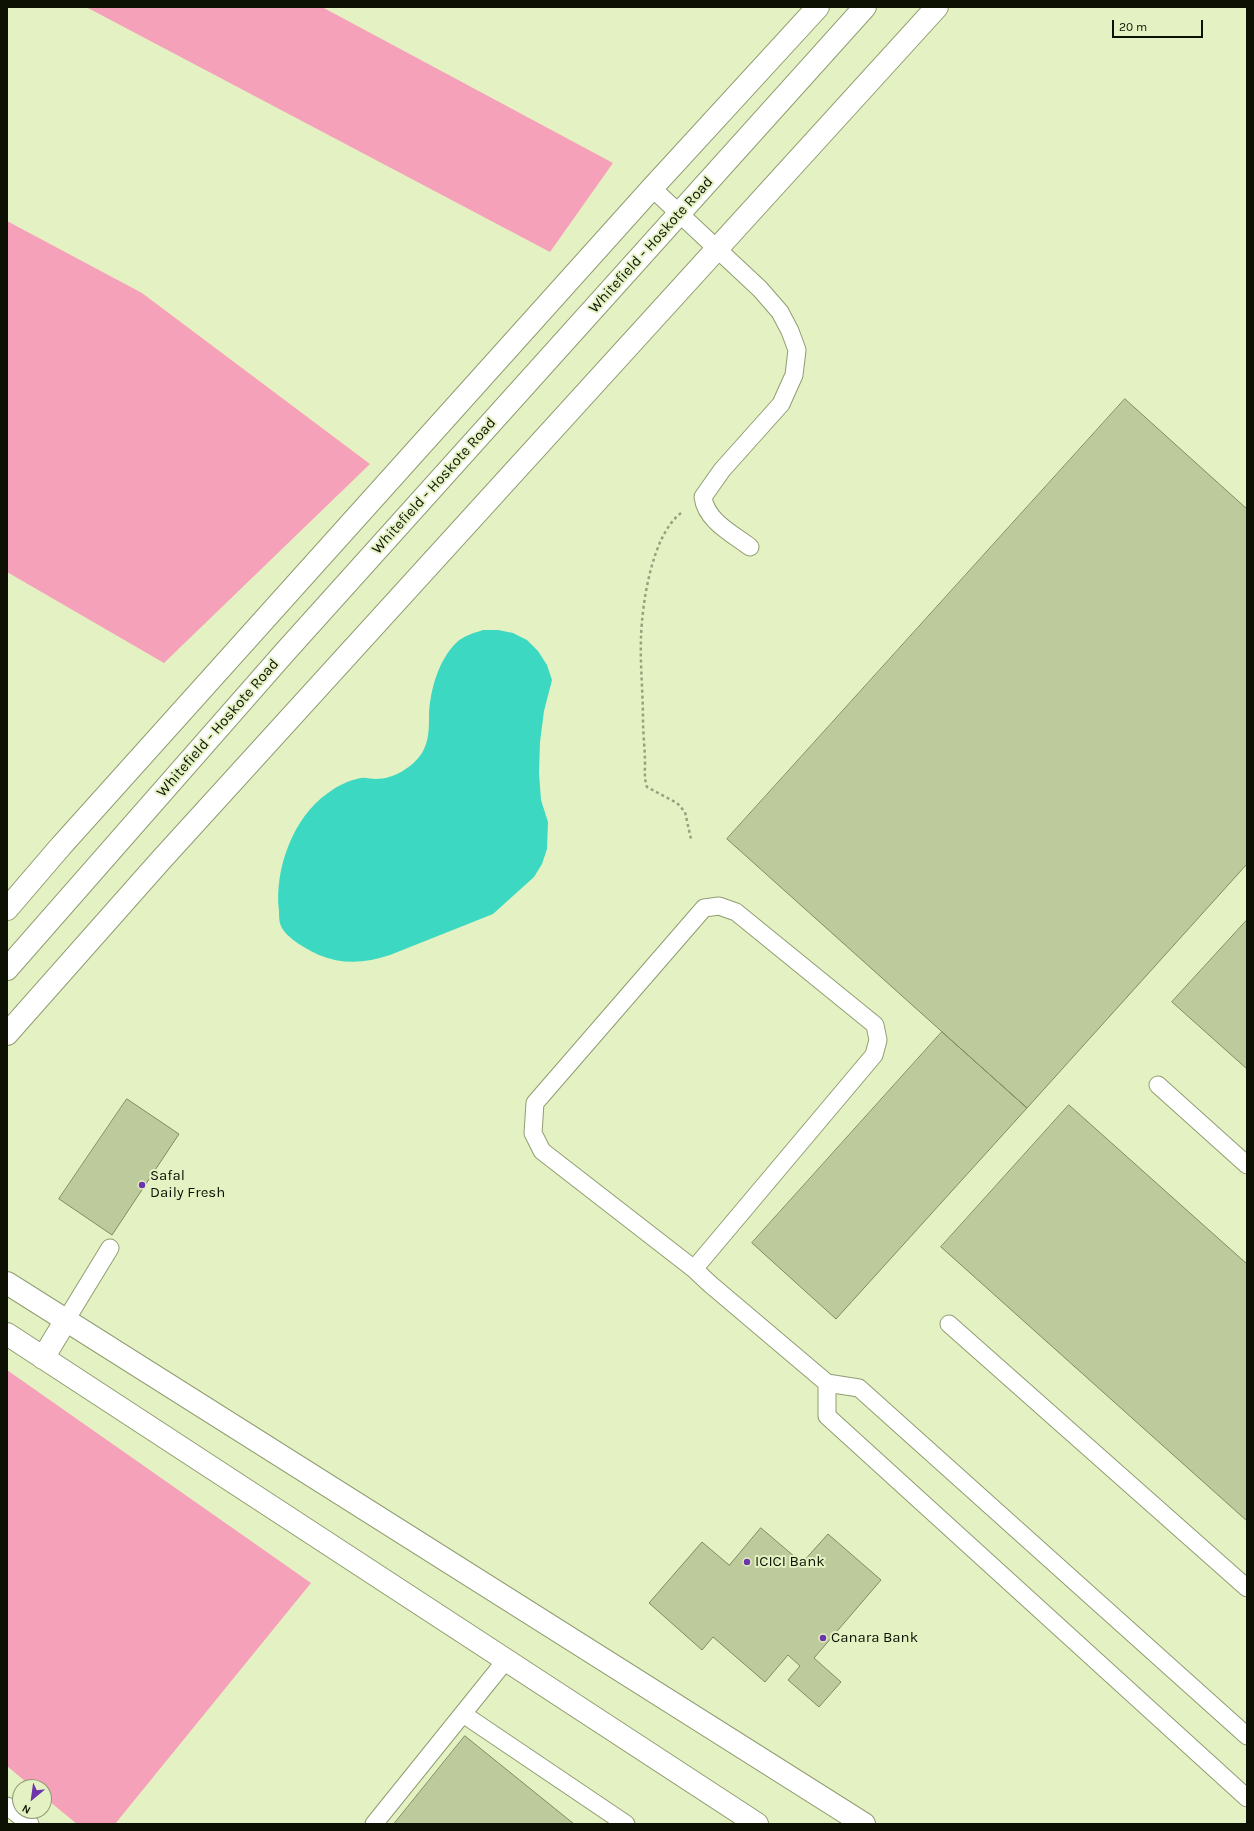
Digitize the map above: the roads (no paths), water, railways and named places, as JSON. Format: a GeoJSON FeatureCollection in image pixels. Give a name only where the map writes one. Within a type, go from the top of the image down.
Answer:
{"type":"FeatureCollection","features":[{"type":"Feature","properties":{"kind":"street"},"geometry":{"type":"LineString","coordinates":[[7,909],[61,846],[652,188],[818,7]]}},
{"type":"Feature","properties":{"kind":"street","name":"Whitefield - Hoskote Road"},"geometry":{"type":"LineString","coordinates":[[7,969],[285,652],[865,7]]}},
{"type":"Feature","properties":{"kind":"street"},"geometry":{"type":"LineString","coordinates":[[7,1034],[167,854],[937,7]]}},
{"type":"Feature","properties":{"kind":"street"},"geometry":{"type":"LineString","coordinates":[[7,1283],[864,1824]]}},
{"type":"Feature","properties":{"kind":"street"},"geometry":{"type":"LineString","coordinates":[[43,1358],[66,1320]]}},
{"type":"Feature","properties":{"kind":"street"},"geometry":{"type":"LineString","coordinates":[[7,1334],[756,1824]]}},
{"type":"Feature","properties":{"kind":"lane"},"geometry":{"type":"LineString","coordinates":[[652,188],[760,289],[780,312],[790,331],[797,350],[794,375],[780,404],[722,470],[703,498],[704,507],[712,518],[750,547]]}},
{"type":"Feature","properties":{"kind":"lane"},"geometry":{"type":"LineString","coordinates":[[694,1268],[874,1055],[878,1040],[875,1025],[736,912],[719,906],[704,908],[536,1103],[533,1133],[542,1151],[694,1268],[710,1284],[827,1382],[860,1388],[1247,1736]]}},
{"type":"Feature","properties":{"kind":"lane"},"geometry":{"type":"LineString","coordinates":[[1158,1085],[1247,1165]]}},
{"type":"Feature","properties":{"kind":"lane"},"geometry":{"type":"LineString","coordinates":[[66,1320],[110,1248]]}},
{"type":"Feature","properties":{"kind":"lane"},"geometry":{"type":"LineString","coordinates":[[950,1324],[1247,1588]]}},
{"type":"Feature","properties":{"kind":"lane"},"geometry":{"type":"LineString","coordinates":[[827,1382],[827,1416],[1247,1798]]}},
{"type":"Feature","properties":{"kind":"lane"},"geometry":{"type":"LineString","coordinates":[[374,1824],[506,1660]]}},
{"type":"Feature","properties":{"kind":"lane"},"geometry":{"type":"LineString","coordinates":[[463,1714],[626,1824]]}},
{"type":"Feature","properties":{"kind":"lane"},"geometry":{"type":"LineString","coordinates":[[7,1806],[30,1824]]}},
{"type":"Feature","properties":{"kind":"water"},"geometry":{"type":"Polygon","coordinates":[[[483,630],[498,630],[513,633],[527,640],[538,651],[547,665],[552,680],[544,711],[540,742],[539,773],[541,800],[548,822],[547,849],[542,864],[534,877],[493,914],[390,955],[372,960],[346,962],[328,958],[309,950],[288,935],[281,926],[279,918],[278,895],[283,862],[288,846],[296,830],[316,803],[335,788],[361,778],[376,779],[395,775],[408,768],[418,758],[422,753],[427,739],[433,686],[444,658],[462,638],[483,630]]]}},
{"type":"Feature","properties":{"kind":"place","name":"Safal Daily Fresh"},"geometry":{"type":"Point","coordinates":[142,1185]}},
{"type":"Feature","properties":{"kind":"place","name":"ICICI Bank"},"geometry":{"type":"Point","coordinates":[747,1562]}},
{"type":"Feature","properties":{"kind":"place","name":"Canara Bank"},"geometry":{"type":"Point","coordinates":[823,1638]}}]}
